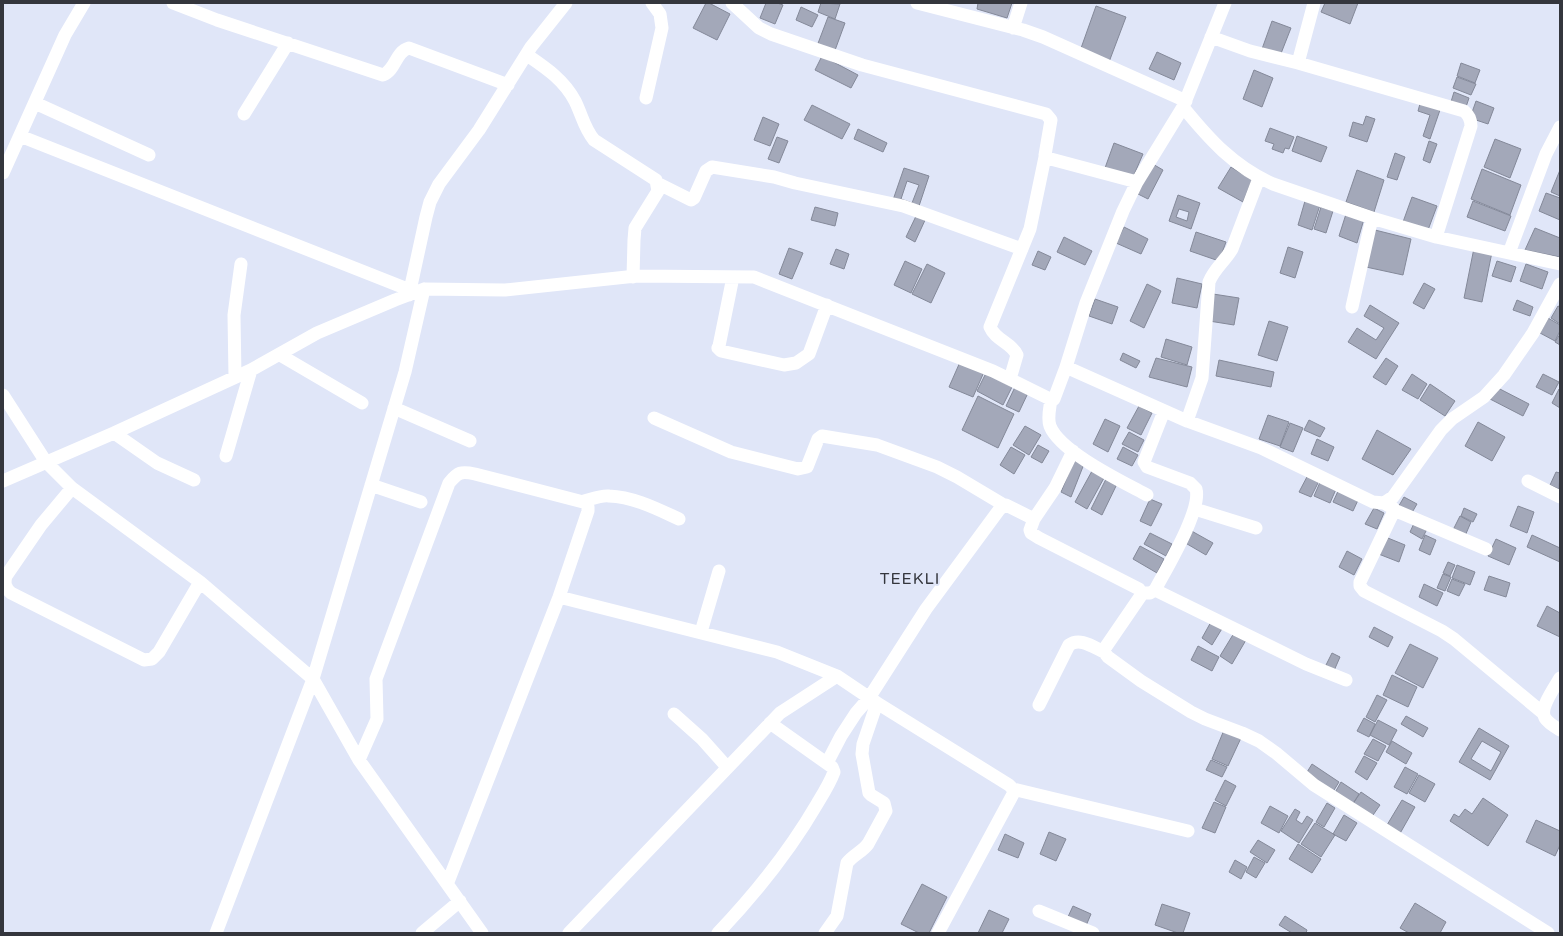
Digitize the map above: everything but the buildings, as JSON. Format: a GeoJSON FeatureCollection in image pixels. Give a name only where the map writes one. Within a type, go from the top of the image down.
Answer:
{"type":"FeatureCollection","features":[{"type":"Feature","properties":{"kind":"street"},"geometry":{"type":"LineString","coordinates":[[3,173],[65,35],[84,3]]}},
{"type":"Feature","properties":{"kind":"street"},"geometry":{"type":"LineString","coordinates":[[173,3],[216,20],[383,75],[391,70],[400,53],[409,48],[508,85]]}},
{"type":"Feature","properties":{"kind":"street"},"geometry":{"type":"LineString","coordinates":[[410,292],[430,202],[438,184],[479,130],[527,55],[566,3]]}},
{"type":"Feature","properties":{"kind":"street"},"geometry":{"type":"LineString","coordinates":[[646,98],[662,28],[660,14],[652,3]]}},
{"type":"Feature","properties":{"kind":"street"},"geometry":{"type":"LineString","coordinates":[[732,3],[758,28],[771,34],[862,65],[1046,114],[1051,120],[1030,229],[990,327],[992,332],[1001,340],[1012,346],[1017,354],[1010,379]]}},
{"type":"Feature","properties":{"kind":"street"},"geometry":{"type":"LineString","coordinates":[[917,3],[942,6],[1043,37],[1184,104],[1210,140],[1238,164],[1259,178],[1372,218],[1436,237],[1560,264]]}},
{"type":"Feature","properties":{"kind":"street"},"geometry":{"type":"LineString","coordinates":[[1013,28],[1021,3]]}},
{"type":"Feature","properties":{"kind":"street"},"geometry":{"type":"LineString","coordinates":[[1147,495],[1114,478],[1073,451],[1054,435],[1049,425],[1049,414],[1052,399],[1055,397],[1066,368],[1086,303],[1104,255],[1137,182],[1184,104],[1225,3]]}},
{"type":"Feature","properties":{"kind":"street"},"geometry":{"type":"LineString","coordinates":[[1298,63],[1314,3]]}},
{"type":"Feature","properties":{"kind":"street"},"geometry":{"type":"LineString","coordinates":[[1211,37],[1250,51],[1298,63],[1467,113],[1471,121],[1471,126],[1436,237]]}},
{"type":"Feature","properties":{"kind":"street"},"geometry":{"type":"LineString","coordinates":[[244,114],[288,43]]}},
{"type":"Feature","properties":{"kind":"street"},"geometry":{"type":"LineString","coordinates":[[527,55],[547,69],[567,87],[576,102],[586,131],[594,140],[656,180],[657,183],[691,200],[694,198],[706,171],[712,167],[774,177],[795,184],[903,206],[1022,250]]}},
{"type":"Feature","properties":{"kind":"street"},"geometry":{"type":"LineString","coordinates":[[35,102],[149,155]]}},
{"type":"Feature","properties":{"kind":"street"},"geometry":{"type":"LineString","coordinates":[[1509,253],[1546,154],[1560,127]]}},
{"type":"Feature","properties":{"kind":"street"},"geometry":{"type":"LineString","coordinates":[[20,136],[410,292]]}},
{"type":"Feature","properties":{"kind":"street"},"geometry":{"type":"LineString","coordinates":[[1045,157],[1137,182]]}},
{"type":"Feature","properties":{"kind":"street"},"geometry":{"type":"LineString","coordinates":[[1187,421],[1202,378],[1209,282],[1212,274],[1228,256],[1232,249],[1259,178]]}},
{"type":"Feature","properties":{"kind":"street"},"geometry":{"type":"LineString","coordinates":[[633,277],[635,228],[658,191],[657,183]]}},
{"type":"Feature","properties":{"kind":"street"},"geometry":{"type":"LineString","coordinates":[[1352,307],[1372,218]]}},
{"type":"Feature","properties":{"kind":"street"},"geometry":{"type":"LineString","coordinates":[[235,377],[234,315],[241,264]]}},
{"type":"Feature","properties":{"kind":"street"},"geometry":{"type":"LineString","coordinates":[[3,481],[114,433],[251,370],[317,333],[410,292],[424,289],[505,290],[633,277],[754,277],[1010,379],[1052,399]]}},
{"type":"Feature","properties":{"kind":"street"},"geometry":{"type":"LineString","coordinates":[[733,277],[719,346],[720,350],[784,364],[796,363],[809,354],[827,305]]}},
{"type":"Feature","properties":{"kind":"street"},"geometry":{"type":"LineString","coordinates":[[1560,284],[1533,333],[1504,375],[1484,397],[1448,423],[1437,435],[1393,497],[1360,582],[1364,591],[1442,631],[1454,639],[1543,713],[1546,719],[1560,730]]}},
{"type":"Feature","properties":{"kind":"street"},"geometry":{"type":"LineString","coordinates":[[216,933],[313,679],[405,372],[424,289]]}},
{"type":"Feature","properties":{"kind":"street"},"geometry":{"type":"LineString","coordinates":[[280,355],[362,403]]}},
{"type":"Feature","properties":{"kind":"street"},"geometry":{"type":"LineString","coordinates":[[1066,368],[1187,421],[1261,448],[1373,502],[1389,507],[1486,549]]}},
{"type":"Feature","properties":{"kind":"street"},"geometry":{"type":"LineString","coordinates":[[226,456],[251,370]]}},
{"type":"Feature","properties":{"kind":"street"},"geometry":{"type":"LineString","coordinates":[[3,395],[46,462],[72,488],[200,582],[313,679],[359,760],[448,882],[482,933]]}},
{"type":"Feature","properties":{"kind":"street"},"geometry":{"type":"LineString","coordinates":[[394,408],[470,441]]}},
{"type":"Feature","properties":{"kind":"street"},"geometry":{"type":"LineString","coordinates":[[1073,451],[1055,488],[1034,519],[1030,530],[1031,533],[1139,589],[1142,593],[1150,594],[1155,590],[1190,522],[1195,509],[1197,493],[1193,486],[1145,465],[1144,462],[1164,411]]}},
{"type":"Feature","properties":{"kind":"street"},"geometry":{"type":"LineString","coordinates":[[654,418],[731,452],[798,469],[807,467],[818,439],[822,436],[877,446],[937,467],[1004,505],[1009,506],[1034,519]]}},
{"type":"Feature","properties":{"kind":"street"},"geometry":{"type":"LineString","coordinates":[[114,433],[156,463],[194,480]]}},
{"type":"Feature","properties":{"kind":"street"},"geometry":{"type":"LineString","coordinates":[[359,760],[377,719],[376,679],[449,483],[456,474],[466,472],[584,501],[607,496],[614,497],[643,503],[679,519]]}},
{"type":"Feature","properties":{"kind":"street"},"geometry":{"type":"LineString","coordinates":[[1528,481],[1560,498]]}},
{"type":"Feature","properties":{"kind":"street"},"geometry":{"type":"LineString","coordinates":[[371,485],[421,502]]}},
{"type":"Feature","properties":{"kind":"street"},"geometry":{"type":"LineString","coordinates":[[72,488],[41,525],[6,576],[5,586],[11,593],[144,660],[152,659],[159,652],[200,582]]}},
{"type":"Feature","properties":{"kind":"street"},"geometry":{"type":"LineString","coordinates":[[448,882],[559,597],[588,511],[588,507],[584,501]]}},
{"type":"Feature","properties":{"kind":"street"},"geometry":{"type":"LineString","coordinates":[[825,933],[837,916],[848,863],[851,858],[865,849],[886,811],[884,803],[869,793],[862,754],[873,701],[926,609],[1004,505]]}},
{"type":"Feature","properties":{"kind":"street"},"geometry":{"type":"LineString","coordinates":[[1195,509],[1256,528]]}},
{"type":"Feature","properties":{"kind":"street"},"geometry":{"type":"LineString","coordinates":[[701,632],[719,571]]}},
{"type":"Feature","properties":{"kind":"street"},"geometry":{"type":"LineString","coordinates":[[1155,590],[1306,664],[1346,680]]}},
{"type":"Feature","properties":{"kind":"street"},"geometry":{"type":"LineString","coordinates":[[1104,652],[1104,648],[1142,593]]}},
{"type":"Feature","properties":{"kind":"street"},"geometry":{"type":"LineString","coordinates":[[559,597],[777,652],[837,676],[873,701],[1010,785],[1013,789],[1188,831]]}},
{"type":"Feature","properties":{"kind":"street"},"geometry":{"type":"LineString","coordinates":[[1039,705],[1069,646],[1075,642],[1080,642],[1104,652],[1108,658],[1141,681],[1191,712],[1258,741],[1276,753],[1314,785],[1548,933],[1560,931]]}},
{"type":"Feature","properties":{"kind":"street"},"geometry":{"type":"LineString","coordinates":[[569,933],[780,712],[837,676]]}},
{"type":"Feature","properties":{"kind":"street"},"geometry":{"type":"LineString","coordinates":[[1543,713],[1545,706],[1560,678]]}},
{"type":"Feature","properties":{"kind":"street"},"geometry":{"type":"LineString","coordinates":[[827,763],[841,736],[856,713],[873,701]]}},
{"type":"Feature","properties":{"kind":"street"},"geometry":{"type":"LineString","coordinates":[[674,714],[702,739],[728,767]]}},
{"type":"Feature","properties":{"kind":"street"},"geometry":{"type":"LineString","coordinates":[[718,933],[746,904],[775,869],[806,822],[834,770],[827,763],[770,723]]}},
{"type":"Feature","properties":{"kind":"street"},"geometry":{"type":"LineString","coordinates":[[938,933],[1013,794],[1013,789]]}},
{"type":"Feature","properties":{"kind":"street"},"geometry":{"type":"LineString","coordinates":[[422,933],[460,901]]}},
{"type":"Feature","properties":{"kind":"street"},"geometry":{"type":"LineString","coordinates":[[1038,910],[1093,933]]}},
{"type":"Feature","properties":{"kind":"district","name":"TEEKLI"},"geometry":{"type":"Point","coordinates":[910,578]}}]}
